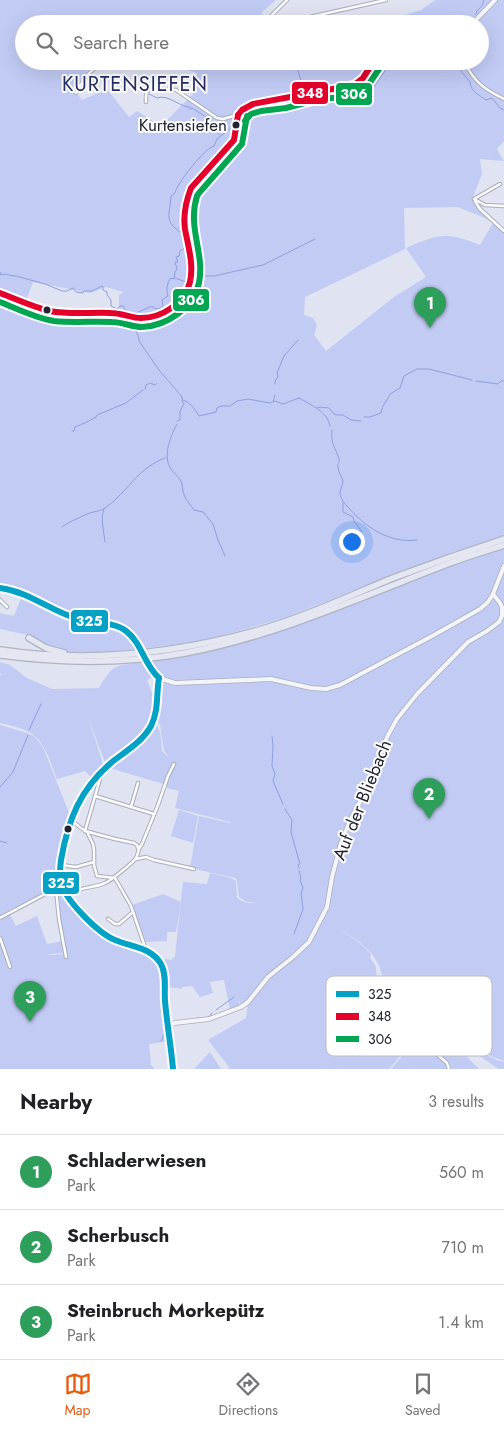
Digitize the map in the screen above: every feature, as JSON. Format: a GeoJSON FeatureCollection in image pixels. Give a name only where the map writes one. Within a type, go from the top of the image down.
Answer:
{"type":"FeatureCollection","features":[{"type":"Feature","properties":{"kind":"highway"},"geometry":{"type":"LineString","coordinates":[[0,650],[26,654],[92,656],[161,652],[201,644],[260,630],[309,613],[442,560],[504,539]]}},
{"type":"Feature","properties":{"kind":"highway"},"geometry":{"type":"LineString","coordinates":[[0,655],[93,661],[134,659],[193,651],[253,636],[311,618],[452,562],[504,545]]}},
{"type":"Feature","properties":{"kind":"highway"},"geometry":{"type":"LineString","coordinates":[[29,638],[46,648],[70,656]]}},
{"type":"Feature","properties":{"kind":"street"},"geometry":{"type":"LineString","coordinates":[[273,15],[287,0]]}},
{"type":"Feature","properties":{"kind":"street"},"geometry":{"type":"LineString","coordinates":[[319,15],[386,0]]}},
{"type":"Feature","properties":{"kind":"street"},"geometry":{"type":"LineString","coordinates":[[481,15],[495,0]]}},
{"type":"Feature","properties":{"kind":"street"},"geometry":{"type":"LineString","coordinates":[[76,93],[87,74],[92,70]]}},
{"type":"Feature","properties":{"kind":"street"},"geometry":{"type":"LineString","coordinates":[[146,102],[148,90],[176,90],[217,118],[223,119],[238,115],[245,108],[260,103],[310,92],[353,86],[363,79],[368,70]]}},
{"type":"Feature","properties":{"kind":"street"},"geometry":{"type":"LineString","coordinates":[[470,70],[477,82],[488,91],[504,99]]}},
{"type":"Feature","properties":{"kind":"street"},"geometry":{"type":"LineString","coordinates":[[0,293],[52,311],[112,313],[141,318],[156,315],[175,305],[186,294],[191,278],[192,260],[185,220],[188,195],[191,188],[234,140],[238,115]]}},
{"type":"Feature","properties":{"kind":"street"},"geometry":{"type":"LineString","coordinates":[[474,200],[500,184]]}},
{"type":"Feature","properties":{"kind":"street"},"geometry":{"type":"LineString","coordinates":[[474,200],[485,205],[504,206]]}},
{"type":"Feature","properties":{"kind":"street"},"geometry":{"type":"LineString","coordinates":[[474,200],[480,209],[504,231]]}},
{"type":"Feature","properties":{"kind":"street"},"geometry":{"type":"LineString","coordinates":[[0,588],[8,588],[20,592],[76,618],[122,629],[132,637],[153,673],[167,682],[271,680],[326,689],[340,685],[466,618],[484,606],[493,594],[504,566]]}},
{"type":"Feature","properties":{"kind":"street","name":"Auf der Bliebach"},"geometry":{"type":"LineString","coordinates":[[168,1025],[209,1019],[241,1007],[248,1002],[268,977],[309,942],[327,907],[332,877],[341,843],[397,718],[417,694],[468,642],[498,622],[502,616],[502,607],[493,594]]}},
{"type":"Feature","properties":{"kind":"street"},"geometry":{"type":"LineString","coordinates":[[0,600],[7,607]]}},
{"type":"Feature","properties":{"kind":"street"},"geometry":{"type":"LineString","coordinates":[[159,678],[157,710],[149,730],[141,740],[103,769],[92,780],[82,795],[72,820],[61,865],[62,885],[67,896],[82,914],[101,932],[112,939],[145,949],[161,964],[173,1069]]}},
{"type":"Feature","properties":{"kind":"street"},"geometry":{"type":"LineString","coordinates":[[136,859],[138,848],[142,844],[174,764]]}},
{"type":"Feature","properties":{"kind":"street"},"geometry":{"type":"LineString","coordinates":[[86,831],[103,769]]}},
{"type":"Feature","properties":{"kind":"street"},"geometry":{"type":"LineString","coordinates":[[131,807],[138,783]]}},
{"type":"Feature","properties":{"kind":"street"},"geometry":{"type":"LineString","coordinates":[[96,796],[154,814]]}},
{"type":"Feature","properties":{"kind":"street"},"geometry":{"type":"LineString","coordinates":[[72,820],[86,831],[93,844],[94,865],[97,876],[115,878]]}},
{"type":"Feature","properties":{"kind":"street"},"geometry":{"type":"LineString","coordinates":[[86,831],[134,843],[138,848]]}},
{"type":"Feature","properties":{"kind":"street"},"geometry":{"type":"LineString","coordinates":[[67,896],[78,889],[104,884],[115,878],[117,874],[136,859],[146,857],[194,869]]}},
{"type":"Feature","properties":{"kind":"street"},"geometry":{"type":"LineString","coordinates":[[61,865],[76,867],[94,862]]}},
{"type":"Feature","properties":{"kind":"street"},"geometry":{"type":"LineString","coordinates":[[115,878],[131,906],[145,949]]}},
{"type":"Feature","properties":{"kind":"street"},"geometry":{"type":"LineString","coordinates":[[0,918],[62,885]]}},
{"type":"Feature","properties":{"kind":"street"},"geometry":{"type":"LineString","coordinates":[[56,889],[58,919],[66,957]]}},
{"type":"Feature","properties":{"kind":"street"},"geometry":{"type":"LineString","coordinates":[[108,919],[115,924],[119,924],[133,912]]}},
{"type":"Feature","properties":{"kind":"street"},"geometry":{"type":"LineString","coordinates":[[0,938],[10,967]]}},
{"type":"Feature","properties":{"kind":"street"},"geometry":{"type":"LineString","coordinates":[[439,1056],[447,1064],[449,1069]]}},
{"type":"Feature","properties":{"kind":"shaded area"},"geometry":{"type":"Polygon","coordinates":[[[0,0],[276,0],[262,12],[262,15],[15,15],[15,70],[88,70],[75,91],[82,100],[107,89],[129,117],[137,111],[161,126],[195,92],[197,73],[188,70],[489,70],[489,15],[405,15],[421,10],[435,0],[504,0],[504,141],[497,149],[504,161],[480,159],[482,174],[473,197],[492,221],[458,207],[404,208],[405,249],[305,297],[304,315],[313,318],[317,325],[314,335],[326,351],[394,297],[426,277],[406,248],[434,237],[442,236],[459,238],[480,245],[493,223],[504,231],[504,536],[450,553],[284,618],[217,637],[181,644],[112,652],[66,652],[43,645],[28,635],[0,629],[0,613],[14,616],[23,593],[9,587],[0,587],[0,295],[50,312],[83,315],[107,308],[119,308],[119,295],[124,292],[106,287],[90,293],[33,282],[26,301],[0,290],[0,0]]]}},
{"type":"Feature","properties":{"kind":"shaded area"},"geometry":{"type":"Polygon","coordinates":[[[504,547],[504,1061],[491,1056],[492,976],[382,976],[379,965],[372,954],[360,942],[336,927],[360,943],[371,954],[370,958],[375,964],[377,976],[326,976],[326,1056],[400,1056],[389,1069],[228,1069],[229,1067],[208,1040],[246,1018],[248,1003],[253,996],[241,1005],[238,999],[240,1006],[230,1010],[224,980],[210,982],[213,993],[200,997],[192,986],[182,987],[182,989],[169,987],[168,976],[165,975],[162,963],[165,959],[171,960],[175,956],[183,882],[207,884],[210,873],[231,878],[236,881],[237,898],[247,903],[258,903],[247,902],[239,897],[237,880],[235,878],[190,868],[199,816],[230,822],[175,808],[179,791],[167,788],[167,785],[106,767],[142,740],[154,722],[160,732],[162,751],[168,757],[164,750],[160,725],[156,719],[160,676],[147,661],[211,651],[262,637],[312,620],[453,563],[504,547]]]}},
{"type":"Feature","properties":{"kind":"shaded area"},"geometry":{"type":"Polygon","coordinates":[[[0,662],[10,665],[27,678],[52,689],[99,688],[108,674],[116,667],[142,662],[152,677],[147,680],[151,691],[156,696],[151,720],[147,729],[134,744],[106,765],[88,717],[103,769],[92,778],[85,771],[57,779],[43,745],[38,739],[27,731],[0,723],[0,675],[2,675],[0,673],[0,662]]]}},
{"type":"Feature","properties":{"kind":"shaded area"},"geometry":{"type":"Polygon","coordinates":[[[0,725],[34,736],[43,747],[71,818],[60,861],[60,883],[9,913],[16,926],[37,916],[47,944],[63,941],[65,953],[49,955],[67,954],[56,891],[61,887],[102,934],[145,951],[155,958],[162,972],[169,1041],[149,1044],[150,1064],[155,1069],[0,1069],[0,725]]]}},
{"type":"Feature","properties":{"kind":"shaded area"},"geometry":{"type":"Polygon","coordinates":[[[179,810],[198,816],[193,843],[171,836],[179,810]]]}},
{"type":"Feature","properties":{"kind":"shaded area"},"geometry":{"type":"Polygon","coordinates":[[[163,894],[181,902],[176,932],[167,932],[167,941],[145,942],[132,905],[163,894]]]}},
{"type":"Feature","properties":{"kind":"shaded area"},"geometry":{"type":"Polygon","coordinates":[[[210,1052],[221,1069],[194,1069],[210,1052]]]}},
{"type":"Feature","properties":{"kind":"shaded area"},"geometry":{"type":"Polygon","coordinates":[[[402,1056],[438,1056],[448,1069],[391,1069],[402,1056]]]}},
{"type":"Feature","properties":{"kind":"shaded area"},"geometry":{"type":"Polygon","coordinates":[[[439,1056],[466,1056],[479,1069],[450,1069],[451,1066],[439,1056]]]}},
{"type":"Feature","properties":{"kind":"shaded area"},"geometry":{"type":"Polygon","coordinates":[[[480,1056],[489,1056],[504,1062],[504,1069],[499,1069],[480,1056]]]}},
{"type":"Feature","properties":{"kind":"waterway"},"geometry":{"type":"LineString","coordinates":[[476,14],[484,0]]}},
{"type":"Feature","properties":{"kind":"waterway"},"geometry":{"type":"LineString","coordinates":[[298,70],[302,92]]}},
{"type":"Feature","properties":{"kind":"waterway"},"geometry":{"type":"LineString","coordinates":[[239,122],[259,108],[267,105],[270,107],[283,105],[284,103],[311,104],[357,99],[370,91],[386,70]]}},
{"type":"Feature","properties":{"kind":"waterway"},"geometry":{"type":"LineString","coordinates":[[461,70],[478,95],[486,100],[492,98],[504,110]]}},
{"type":"Feature","properties":{"kind":"waterway"},"geometry":{"type":"LineString","coordinates":[[149,94],[157,98],[169,99],[190,109],[192,108],[209,119],[220,135]]}},
{"type":"Feature","properties":{"kind":"waterway"},"geometry":{"type":"LineString","coordinates":[[303,98],[306,100],[303,104]]}},
{"type":"Feature","properties":{"kind":"waterway"},"geometry":{"type":"LineString","coordinates":[[182,237],[182,233],[172,225],[169,218],[171,196],[198,159],[214,146],[217,139],[235,125]]}},
{"type":"Feature","properties":{"kind":"waterway"},"geometry":{"type":"LineString","coordinates":[[200,278],[263,265],[315,239]]}},
{"type":"Feature","properties":{"kind":"waterway"},"geometry":{"type":"LineString","coordinates":[[136,313],[151,306],[156,309],[162,308],[162,300],[168,296],[169,282],[171,278],[174,279],[177,269],[175,262],[178,262],[176,257],[185,248],[183,240]]}},
{"type":"Feature","properties":{"kind":"waterway"},"geometry":{"type":"LineString","coordinates":[[0,272],[1,275],[16,276],[62,291],[73,288],[76,292],[83,293],[84,291],[92,291],[102,286],[111,300],[111,306],[117,309],[123,306],[126,311],[135,313]]}},
{"type":"Feature","properties":{"kind":"waterway"},"geometry":{"type":"LineString","coordinates":[[191,283],[198,277]]}},
{"type":"Feature","properties":{"kind":"waterway"},"geometry":{"type":"LineString","coordinates":[[175,278],[186,282]]}},
{"type":"Feature","properties":{"kind":"waterway"},"geometry":{"type":"LineString","coordinates":[[134,320],[134,327],[139,341],[159,370],[182,397],[182,400],[190,404],[199,416],[216,412],[217,408],[221,406],[230,406],[237,401],[248,399],[270,403],[275,401],[283,404],[299,398],[322,413],[329,421],[330,426]]}},
{"type":"Feature","properties":{"kind":"waterway"},"geometry":{"type":"LineString","coordinates":[[275,384],[284,356],[298,340]]}},
{"type":"Feature","properties":{"kind":"waterway"},"geometry":{"type":"LineString","coordinates":[[364,417],[381,413],[383,405],[390,394],[400,388],[404,376],[417,369],[429,369],[472,380]]}},
{"type":"Feature","properties":{"kind":"waterway"},"geometry":{"type":"LineString","coordinates":[[476,381],[498,384],[504,381]]}},
{"type":"Feature","properties":{"kind":"waterway"},"geometry":{"type":"LineString","coordinates":[[145,389],[146,385],[150,383],[155,385],[157,383]]}},
{"type":"Feature","properties":{"kind":"waterway"},"geometry":{"type":"LineString","coordinates":[[72,431],[74,431],[75,427],[97,415],[126,403],[143,390]]}},
{"type":"Feature","properties":{"kind":"waterway"},"geometry":{"type":"LineString","coordinates":[[273,402],[275,395]]}},
{"type":"Feature","properties":{"kind":"waterway"},"geometry":{"type":"LineString","coordinates":[[177,421],[180,420],[180,411],[184,404],[182,401]]}},
{"type":"Feature","properties":{"kind":"waterway"},"geometry":{"type":"LineString","coordinates":[[317,408],[329,408],[334,414],[343,415],[351,420],[361,421]]}},
{"type":"Feature","properties":{"kind":"waterway"},"geometry":{"type":"LineString","coordinates":[[177,424],[168,446],[168,464],[181,481],[183,493],[188,502],[194,510],[203,512],[213,524],[225,556]]}},
{"type":"Feature","properties":{"kind":"waterway"},"geometry":{"type":"LineString","coordinates":[[332,430],[333,442],[339,459],[338,469],[343,481],[340,491],[341,498],[361,520],[378,532],[397,539],[417,540]]}},
{"type":"Feature","properties":{"kind":"waterway"},"geometry":{"type":"LineString","coordinates":[[62,527],[84,515],[105,508],[147,468],[165,458]]}},
{"type":"Feature","properties":{"kind":"waterway"},"geometry":{"type":"LineString","coordinates":[[343,503],[343,512],[353,517],[362,532]]}},
{"type":"Feature","properties":{"kind":"waterway"},"geometry":{"type":"LineString","coordinates":[[104,509],[102,521],[105,542]]}},
{"type":"Feature","properties":{"kind":"waterway"},"geometry":{"type":"LineString","coordinates":[[29,730],[41,704]]}},
{"type":"Feature","properties":{"kind":"waterway"},"geometry":{"type":"LineString","coordinates":[[0,787],[13,772],[28,735]]}},
{"type":"Feature","properties":{"kind":"waterway"},"geometry":{"type":"LineString","coordinates":[[272,736],[272,766],[275,774],[273,781],[283,804]]}},
{"type":"Feature","properties":{"kind":"waterway"},"geometry":{"type":"LineString","coordinates":[[285,809],[292,820],[291,832],[300,864],[298,865],[299,868]]}},
{"type":"Feature","properties":{"kind":"waterway"},"geometry":{"type":"LineString","coordinates":[[0,841],[7,843]]}},
{"type":"Feature","properties":{"kind":"waterway"},"geometry":{"type":"LineString","coordinates":[[294,934],[303,909],[301,893],[303,888],[299,871]]}},
{"type":"Feature","properties":{"kind":"waterway"},"geometry":{"type":"LineString","coordinates":[[216,1010],[234,997]]}},
{"type":"Feature","properties":{"kind":"waterway"},"geometry":{"type":"LineString","coordinates":[[208,1018],[212,1013]]}},
{"type":"Feature","properties":{"kind":"waterway"},"geometry":{"type":"LineString","coordinates":[[193,1019],[199,1018]]}},
{"type":"Feature","properties":{"kind":"waterway"},"geometry":{"type":"LineString","coordinates":[[161,1041],[164,1035]]}},
{"type":"Feature","properties":{"kind":"transit line","name":"348"},"geometry":{"type":"LineString","coordinates":[[238,115],[242,110],[253,104],[354,85],[363,78],[368,70]]}},
{"type":"Feature","properties":{"kind":"transit line","name":"306"},"geometry":{"type":"LineString","coordinates":[[245,121],[251,114],[261,111],[286,108],[320,99],[343,97],[357,93],[369,84],[378,70]]}},
{"type":"Feature","properties":{"kind":"transit line","name":"348"},"geometry":{"type":"LineString","coordinates":[[0,293],[50,311],[65,313],[115,313],[141,318],[157,315],[172,308],[183,296],[190,282],[190,255],[184,224],[185,208],[189,193],[191,188],[234,140],[238,115]]}},
{"type":"Feature","properties":{"kind":"transit line","name":"306"},"geometry":{"type":"LineString","coordinates":[[0,302],[47,320],[116,322],[138,327],[161,323],[178,314],[191,300],[199,283],[200,261],[194,219],[197,196],[242,144],[247,116]]}},
{"type":"Feature","properties":{"kind":"transit line","name":"325"},"geometry":{"type":"LineString","coordinates":[[0,588],[21,593],[68,616],[121,628],[136,642],[150,667],[159,678]]}},
{"type":"Feature","properties":{"kind":"transit line","name":"325"},"geometry":{"type":"LineString","coordinates":[[159,678],[156,708],[151,726],[138,742],[101,772],[77,806],[67,832],[60,875],[61,883],[69,899],[92,924],[115,940],[152,954],[161,964],[165,977],[165,1001],[173,1069]]}},
{"type":"Feature","properties":{"kind":"place","name":"Kurtensiefen"},"geometry":{"type":"Point","coordinates":[236,125]}},
{"type":"Feature","properties":{"kind":"place","name":"Schladerwiesen"},"geometry":{"type":"Point","coordinates":[430,328]}},
{"type":"Feature","properties":{"kind":"place","name":"Scherbusch"},"geometry":{"type":"Point","coordinates":[429,819]}},
{"type":"Feature","properties":{"kind":"place","name":"Steinbruch Morkepütz"},"geometry":{"type":"Point","coordinates":[30,1022]}},
{"type":"Feature","properties":{"kind":"district","name":"KURTENSIEFEN"},"geometry":{"type":"Point","coordinates":[135,84]}}]}
